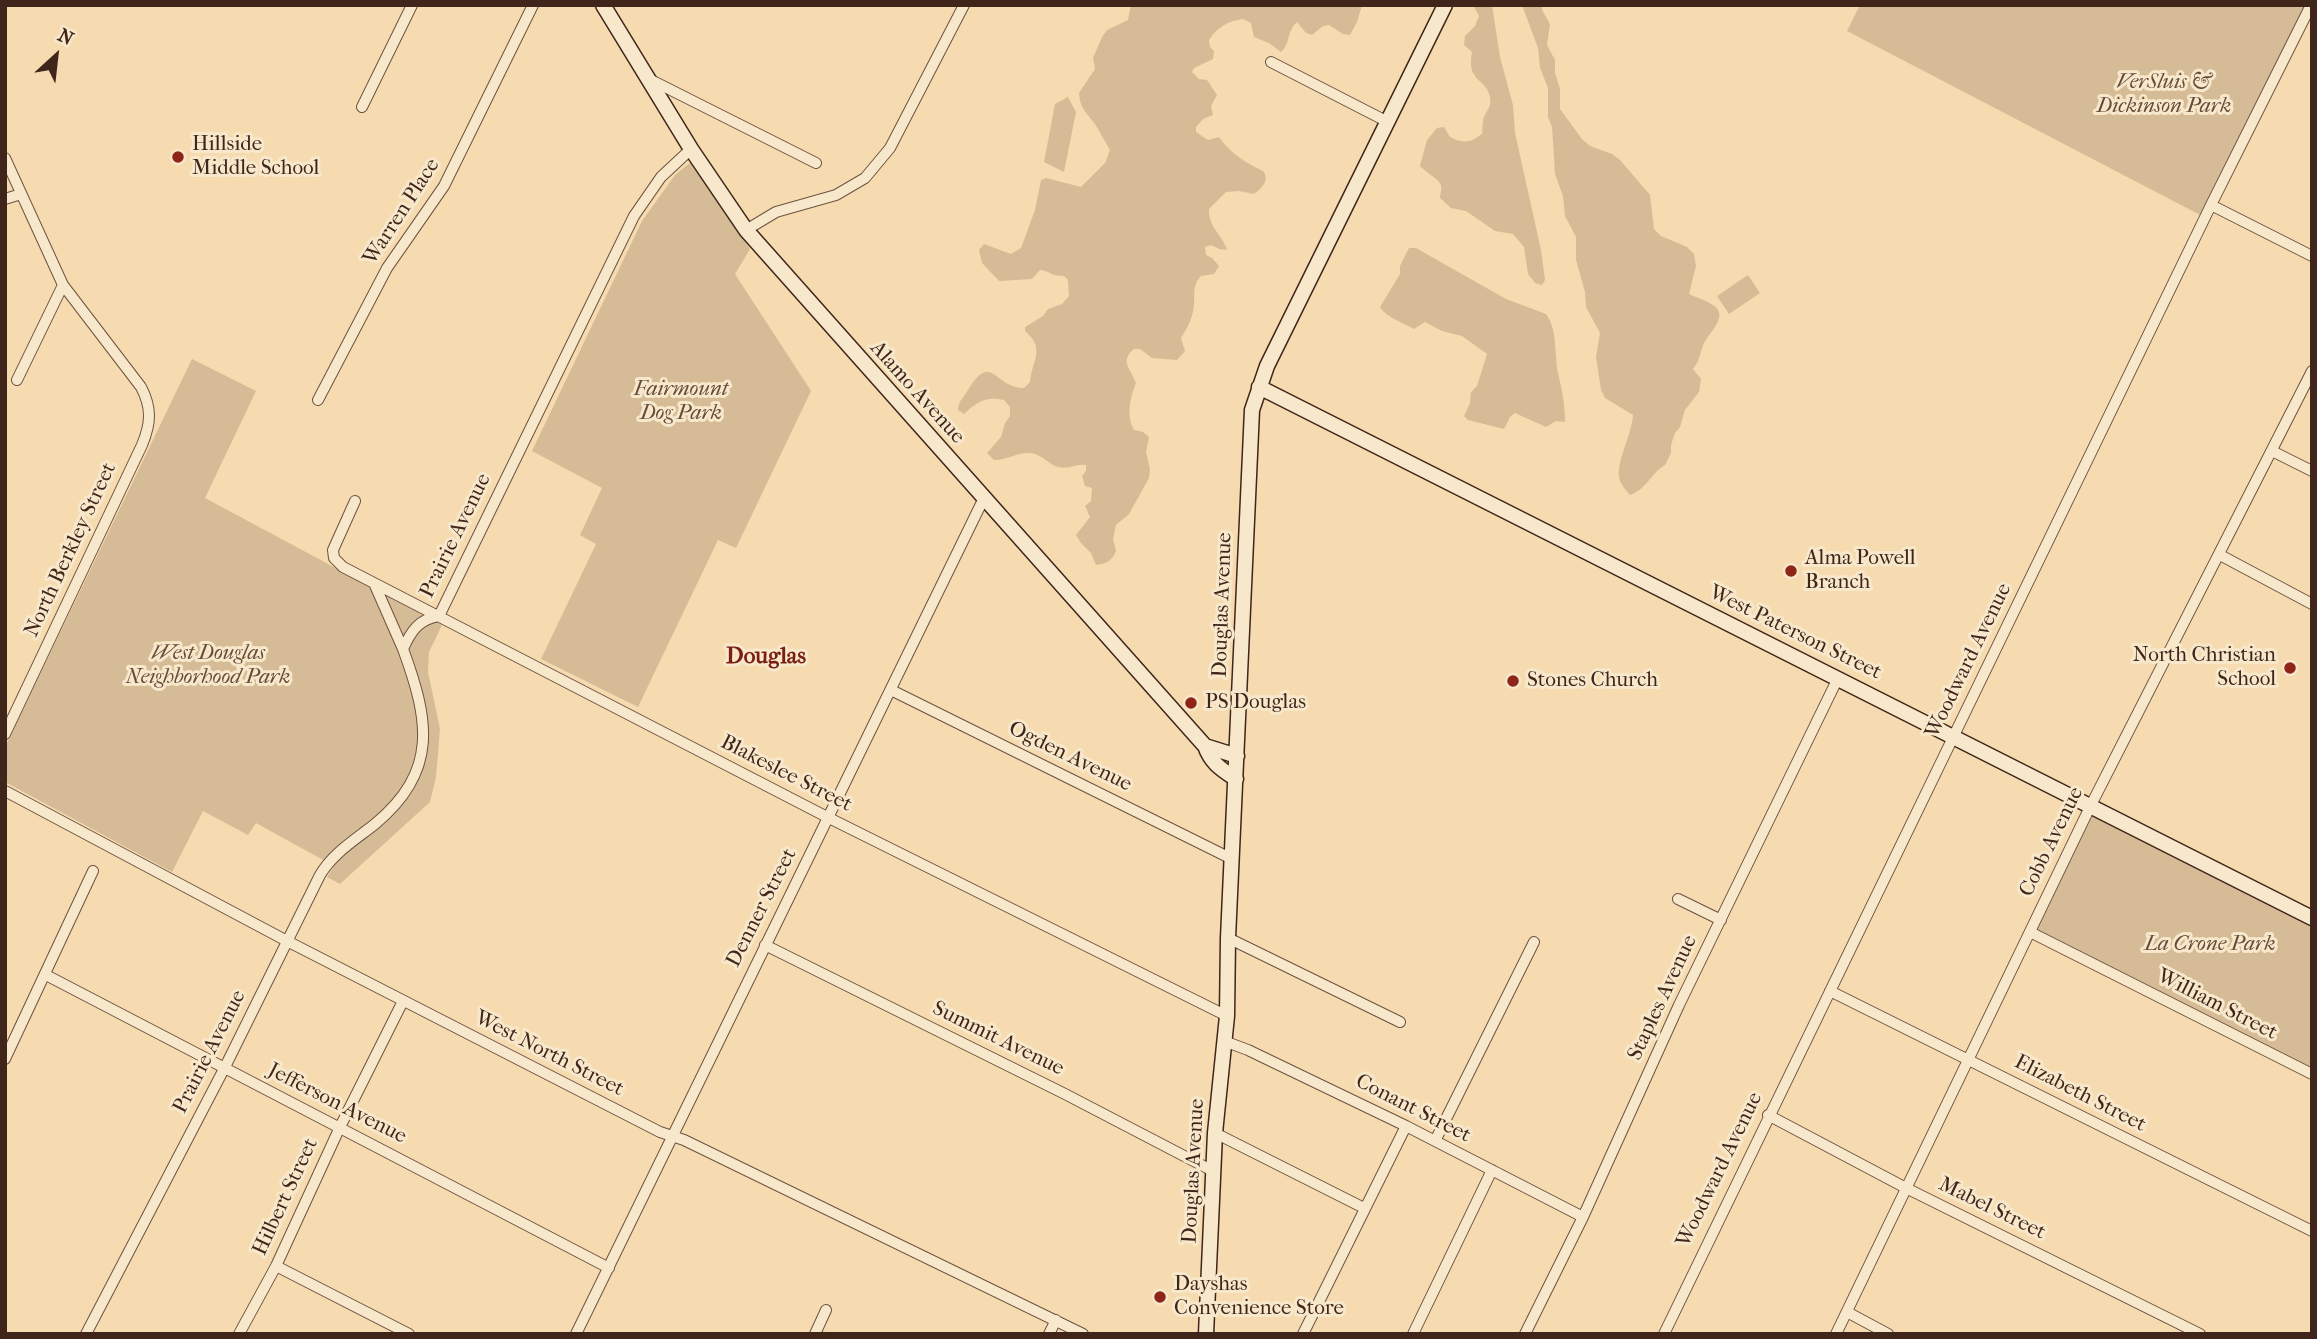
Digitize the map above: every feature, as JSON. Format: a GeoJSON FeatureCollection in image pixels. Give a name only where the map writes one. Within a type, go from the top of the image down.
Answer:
{"type":"FeatureCollection","features":[{"type":"Feature","properties":{"kind":"street"},"geometry":{"type":"LineString","coordinates":[[362,107],[412,5]]}},
{"type":"Feature","properties":{"kind":"street","name":"Warren Place"},"geometry":{"type":"LineString","coordinates":[[318,400],[387,268],[444,186],[533,5]]}},
{"type":"Feature","properties":{"kind":"street","name":"Alamo Avenue"},"geometry":{"type":"LineString","coordinates":[[603,5],[691,149],[746,230],[983,500],[1205,746],[1209,758],[1217,767],[1236,779]]}},
{"type":"Feature","properties":{"kind":"street"},"geometry":{"type":"LineString","coordinates":[[746,230],[776,212],[836,195],[865,178],[890,148],[964,5]]}},
{"type":"Feature","properties":{"kind":"street","name":"Douglas Avenue"},"geometry":{"type":"LineString","coordinates":[[1206,1334],[1215,1133],[1227,1016],[1228,938],[1252,410],[1259,387],[1292,315],[1445,5]]}},
{"type":"Feature","properties":{"kind":"street","name":"Woodward Avenue"},"geometry":{"type":"LineString","coordinates":[[1664,1334],[2211,205],[2311,5]]}},
{"type":"Feature","properties":{"kind":"street"},"geometry":{"type":"LineString","coordinates":[[1271,62],[1388,122]]}},
{"type":"Feature","properties":{"kind":"street"},"geometry":{"type":"LineString","coordinates":[[650,80],[816,163]]}},
{"type":"Feature","properties":{"kind":"street","name":"Prairie Avenue"},"geometry":{"type":"LineString","coordinates":[[86,1334],[225,1067],[327,862],[393,808],[404,796],[419,767],[423,734],[422,714],[403,649],[415,628],[426,619],[439,616],[634,216],[662,177],[691,149]]}},
{"type":"Feature","properties":{"kind":"street"},"geometry":{"type":"LineString","coordinates":[[5,158],[63,285],[17,380]]}},
{"type":"Feature","properties":{"kind":"street"},"geometry":{"type":"LineString","coordinates":[[5,199],[21,194]]}},
{"type":"Feature","properties":{"kind":"street"},"geometry":{"type":"LineString","coordinates":[[2211,205],[2312,256]]}},
{"type":"Feature","properties":{"kind":"street","name":"North Berkley Street"},"geometry":{"type":"LineString","coordinates":[[5,733],[142,445],[150,420],[148,400],[141,387],[63,285]]}},
{"type":"Feature","properties":{"kind":"street","name":"Cobb Avenue"},"geometry":{"type":"LineString","coordinates":[[1836,1334],[2090,807],[2312,371]]}},
{"type":"Feature","properties":{"kind":"street","name":"West Paterson Street"},"geometry":{"type":"LineString","coordinates":[[1259,387],[2312,918]]}},
{"type":"Feature","properties":{"kind":"street"},"geometry":{"type":"LineString","coordinates":[[2272,451],[2312,471]]}},
{"type":"Feature","properties":{"kind":"street","name":"Denner Street"},"geometry":{"type":"LineString","coordinates":[[578,1333],[983,500]]}},
{"type":"Feature","properties":{"kind":"street","name":"Blakeslee Street"},"geometry":{"type":"LineString","coordinates":[[355,501],[333,550],[334,558],[344,567],[829,818],[1227,1016]]}},
{"type":"Feature","properties":{"kind":"street"},"geometry":{"type":"LineString","coordinates":[[2220,555],[2312,604]]}},
{"type":"Feature","properties":{"kind":"street"},"geometry":{"type":"LineString","coordinates":[[374,583],[403,649]]}},
{"type":"Feature","properties":{"kind":"street","name":"Staples Avenue"},"geometry":{"type":"LineString","coordinates":[[1525,1334],[1583,1217],[1679,1005],[1839,678]]}},
{"type":"Feature","properties":{"kind":"street","name":"Ogden Avenue"},"geometry":{"type":"LineString","coordinates":[[891,690],[1232,859]]}},
{"type":"Feature","properties":{"kind":"street"},"geometry":{"type":"LineString","coordinates":[[1205,746],[1237,756]]}},
{"type":"Feature","properties":{"kind":"street","name":"West North Street"},"geometry":{"type":"LineString","coordinates":[[5,791],[287,941],[660,1132],[1083,1334]]}},
{"type":"Feature","properties":{"kind":"street"},"geometry":{"type":"LineString","coordinates":[[5,1059],[93,871]]}},
{"type":"Feature","properties":{"kind":"street"},"geometry":{"type":"LineString","coordinates":[[1678,899],[1721,920]]}},
{"type":"Feature","properties":{"kind":"street","name":"William Street"},"geometry":{"type":"LineString","coordinates":[[2029,932],[2312,1074]]}},
{"type":"Feature","properties":{"kind":"street"},"geometry":{"type":"LineString","coordinates":[[1228,938],[1400,1022]]}},
{"type":"Feature","properties":{"kind":"street"},"geometry":{"type":"LineString","coordinates":[[1435,1141],[1534,942]]}},
{"type":"Feature","properties":{"kind":"street","name":"Summit Avenue"},"geometry":{"type":"LineString","coordinates":[[765,945],[1054,1088],[1213,1171]]}},
{"type":"Feature","properties":{"kind":"street","name":"Jefferson Avenue"},"geometry":{"type":"LineString","coordinates":[[46,975],[609,1268]]}},
{"type":"Feature","properties":{"kind":"street","name":"Elizabeth Street"},"geometry":{"type":"LineString","coordinates":[[1830,991],[2312,1231]]}},
{"type":"Feature","properties":{"kind":"street","name":"Hilbert Street"},"geometry":{"type":"LineString","coordinates":[[239,1334],[276,1266],[340,1127],[403,1000]]}},
{"type":"Feature","properties":{"kind":"street","name":"Conant Street"},"geometry":{"type":"LineString","coordinates":[[1224,1041],[1406,1126],[1583,1217]]}},
{"type":"Feature","properties":{"kind":"street","name":"Mabel Street"},"geometry":{"type":"LineString","coordinates":[[1768,1115],[1906,1188],[2200,1334]]}},
{"type":"Feature","properties":{"kind":"street"},"geometry":{"type":"LineString","coordinates":[[1303,1334],[1406,1126]]}},
{"type":"Feature","properties":{"kind":"street"},"geometry":{"type":"LineString","coordinates":[[1215,1133],[1364,1208]]}},
{"type":"Feature","properties":{"kind":"street"},"geometry":{"type":"LineString","coordinates":[[1413,1334],[1492,1170]]}},
{"type":"Feature","properties":{"kind":"street"},"geometry":{"type":"LineString","coordinates":[[276,1266],[409,1334]]}},
{"type":"Feature","properties":{"kind":"street"},"geometry":{"type":"LineString","coordinates":[[814,1334],[826,1310]]}},
{"type":"Feature","properties":{"kind":"street"},"geometry":{"type":"LineString","coordinates":[[1847,1312],[1888,1334]]}},
{"type":"Feature","properties":{"kind":"street"},"geometry":{"type":"LineString","coordinates":[[1049,1334],[1056,1320]]}},
{"type":"Feature","properties":{"kind":"green space"},"geometry":{"type":"Polygon","coordinates":[[[1131,5],[1362,5],[1350,35],[1343,34],[1329,25],[1323,26],[1312,35],[1306,33],[1297,22],[1281,52],[1254,37],[1251,23],[1243,19],[1228,23],[1219,28],[1209,40],[1214,51],[1213,59],[1194,68],[1192,72],[1199,79],[1207,80],[1217,95],[1211,106],[1213,115],[1203,119],[1196,127],[1196,132],[1208,140],[1219,137],[1239,157],[1263,171],[1265,181],[1254,194],[1226,192],[1209,209],[1213,226],[1227,250],[1211,245],[1205,247],[1206,255],[1219,266],[1214,274],[1201,276],[1196,283],[1193,314],[1181,338],[1185,351],[1177,360],[1152,358],[1140,349],[1134,349],[1127,357],[1136,383],[1130,419],[1134,430],[1149,437],[1146,452],[1149,478],[1129,514],[1116,525],[1113,539],[1116,551],[1113,557],[1096,565],[1091,553],[1076,535],[1090,517],[1085,506],[1091,501],[1092,488],[1085,486],[1082,476],[1086,465],[1058,467],[1028,453],[994,460],[987,453],[1001,437],[1010,416],[1010,407],[1004,400],[992,399],[978,403],[964,414],[958,410],[976,378],[983,373],[994,374],[1006,383],[1024,388],[1030,382],[1036,349],[1025,327],[1043,316],[1048,309],[1062,304],[1069,296],[1068,280],[1064,276],[1040,270],[1032,279],[999,281],[982,263],[979,250],[984,244],[1011,254],[1021,248],[1035,210],[1041,180],[1046,178],[1081,187],[1105,163],[1110,150],[1082,107],[1079,93],[1095,69],[1093,58],[1102,37],[1107,30],[1128,20],[1131,5]]]}},
{"type":"Feature","properties":{"kind":"green space"},"geometry":{"type":"Polygon","coordinates":[[[1473,5],[1492,5],[1500,57],[1513,105],[1515,133],[1541,250],[1545,280],[1542,285],[1535,283],[1528,274],[1524,247],[1513,234],[1495,231],[1466,211],[1451,208],[1440,198],[1440,184],[1420,166],[1427,140],[1437,128],[1444,127],[1450,137],[1463,142],[1482,134],[1483,119],[1490,106],[1490,97],[1485,86],[1474,75],[1472,52],[1464,45],[1465,36],[1475,26],[1479,16],[1473,5]]]}},
{"type":"Feature","properties":{"kind":"green space"},"geometry":{"type":"Polygon","coordinates":[[[1522,5],[1542,5],[1550,24],[1547,45],[1555,60],[1560,109],[1582,139],[1590,146],[1620,160],[1650,195],[1654,229],[1661,236],[1687,247],[1694,254],[1696,266],[1689,294],[1714,306],[1719,314],[1693,369],[1701,379],[1699,392],[1685,410],[1671,445],[1671,453],[1665,465],[1636,493],[1630,495],[1620,481],[1619,470],[1633,415],[1605,398],[1601,390],[1596,357],[1600,333],[1586,307],[1585,292],[1576,260],[1576,237],[1565,216],[1563,196],[1555,174],[1552,127],[1548,117],[1548,88],[1540,68],[1538,48],[1522,5]]]}},
{"type":"Feature","properties":{"kind":"green space","name":"VerSluis & Dickinson Park"},"geometry":{"type":"Polygon","coordinates":[[[1860,5],[2311,5],[2204,217],[1847,31],[1860,5]]]}},
{"type":"Feature","properties":{"kind":"green space"},"geometry":{"type":"Polygon","coordinates":[[[1068,97],[1076,112],[1064,172],[1044,162],[1055,104],[1068,97]]]}},
{"type":"Feature","properties":{"kind":"green space","name":"Fairmount Dog Park"},"geometry":{"type":"Polygon","coordinates":[[[691,162],[750,249],[735,274],[811,391],[736,548],[718,540],[638,707],[541,659],[596,544],[580,535],[602,488],[532,451],[642,221],[675,175],[691,162]]]}},
{"type":"Feature","properties":{"kind":"green space"},"geometry":{"type":"Polygon","coordinates":[[[1409,248],[1416,248],[1506,299],[1546,314],[1554,335],[1565,422],[1556,421],[1546,427],[1515,413],[1504,429],[1468,420],[1464,416],[1487,354],[1462,336],[1442,331],[1425,322],[1414,329],[1390,316],[1380,307],[1400,274],[1400,266],[1409,248]]]}},
{"type":"Feature","properties":{"kind":"green space"},"geometry":{"type":"Polygon","coordinates":[[[1748,275],[1760,293],[1729,314],[1717,296],[1748,275]]]}},
{"type":"Feature","properties":{"kind":"green space","name":"West Douglas Neighborhood Park"},"geometry":{"type":"Polygon","coordinates":[[[192,359],[256,391],[205,498],[442,625],[429,652],[428,672],[440,729],[436,777],[430,802],[340,884],[327,877],[334,866],[256,823],[248,835],[203,811],[172,872],[5,782],[5,747],[192,359]]]}},
{"type":"Feature","properties":{"kind":"green space","name":"La Crone Park"},"geometry":{"type":"Polygon","coordinates":[[[2090,807],[2312,918],[2312,1074],[2030,932],[2090,807]]]}},
{"type":"Feature","properties":{"kind":"place","name":"Hillside Middle School"},"geometry":{"type":"Point","coordinates":[178,157]}},
{"type":"Feature","properties":{"kind":"place","name":"Alma Powell Branch"},"geometry":{"type":"Point","coordinates":[1791,571]}},
{"type":"Feature","properties":{"kind":"place","name":"North Christian School"},"geometry":{"type":"Point","coordinates":[2290,668]}},
{"type":"Feature","properties":{"kind":"place","name":"Stones Church"},"geometry":{"type":"Point","coordinates":[1513,681]}},
{"type":"Feature","properties":{"kind":"place","name":"PS Douglas"},"geometry":{"type":"Point","coordinates":[1191,703]}},
{"type":"Feature","properties":{"kind":"place","name":"Dayshas Convenience Store"},"geometry":{"type":"Point","coordinates":[1160,1297]}},
{"type":"Feature","properties":{"kind":"district","name":"Douglas"},"geometry":{"type":"Point","coordinates":[766,657]}}]}
